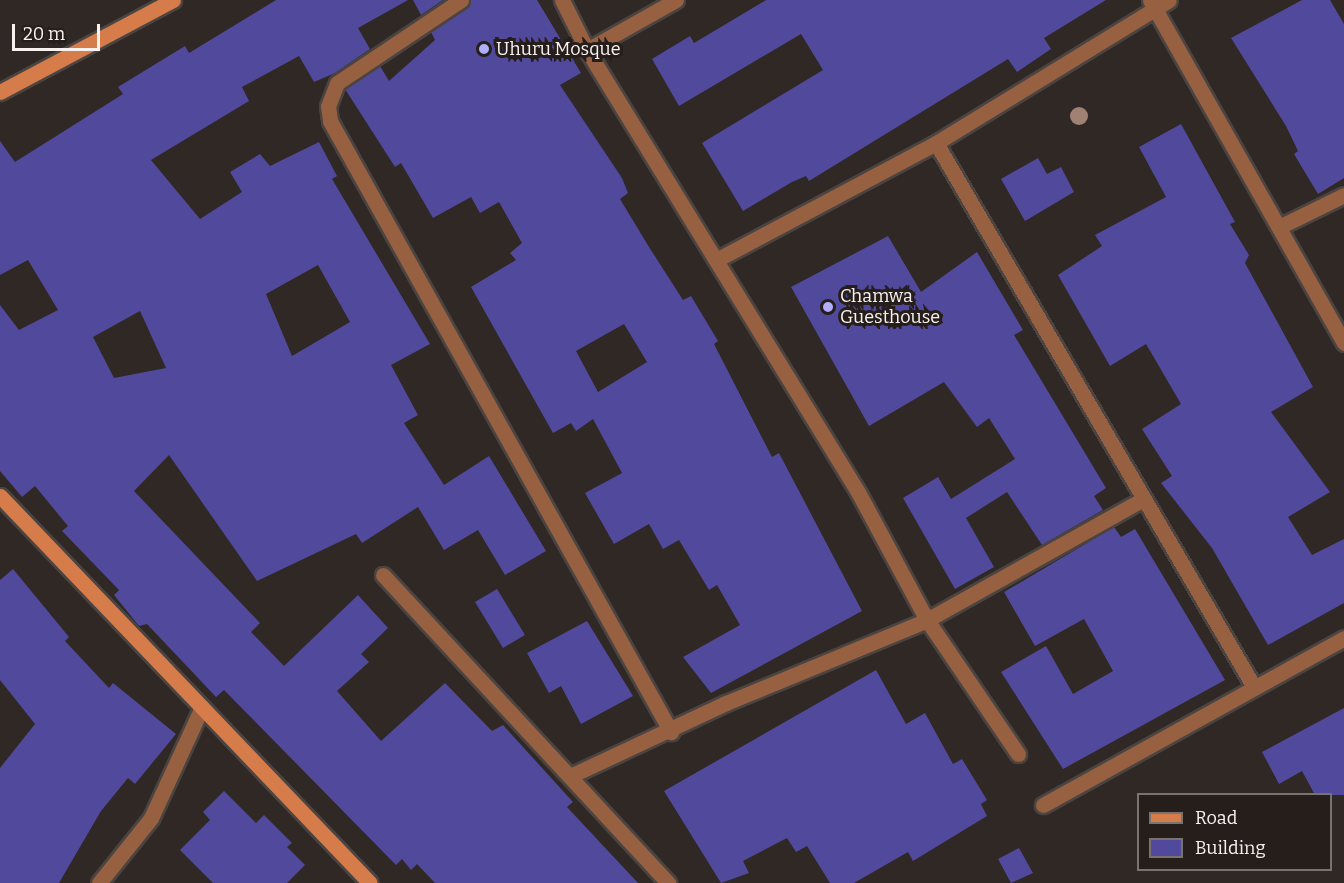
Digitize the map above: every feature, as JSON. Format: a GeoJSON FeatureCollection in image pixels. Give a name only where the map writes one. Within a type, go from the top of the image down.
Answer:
{"type":"FeatureCollection","features":[{"type":"Feature","properties":{"kind":"street"},"geometry":{"type":"LineString","coordinates":[[0,92],[173,0]]}},
{"type":"Feature","properties":{"kind":"street"},"geometry":{"type":"LineString","coordinates":[[461,0],[337,83],[328,106],[330,121],[671,732]]}},
{"type":"Feature","properties":{"kind":"street"},"geometry":{"type":"LineString","coordinates":[[562,0],[587,50],[858,492],[927,620],[1018,754]]}},
{"type":"Feature","properties":{"kind":"street"},"geometry":{"type":"LineString","coordinates":[[587,50],[676,0]]}},
{"type":"Feature","properties":{"kind":"street"},"geometry":{"type":"LineString","coordinates":[[716,260],[936,143],[1152,4],[1169,0]]}},
{"type":"Feature","properties":{"kind":"street"},"geometry":{"type":"LineString","coordinates":[[1152,4],[1344,343]]}},
{"type":"Feature","properties":{"kind":"street"},"geometry":{"type":"LineString","coordinates":[[936,143],[1254,687]]}},
{"type":"Feature","properties":{"kind":"street"},"geometry":{"type":"LineString","coordinates":[[1279,227],[1344,195]]}},
{"type":"Feature","properties":{"kind":"street"},"geometry":{"type":"LineString","coordinates":[[0,496],[370,883]]}},
{"type":"Feature","properties":{"kind":"street"},"geometry":{"type":"LineString","coordinates":[[570,776],[671,732],[726,703],[927,620],[1143,500]]}},
{"type":"Feature","properties":{"kind":"street"},"geometry":{"type":"LineString","coordinates":[[383,576],[668,883]]}},
{"type":"Feature","properties":{"kind":"street"},"geometry":{"type":"LineString","coordinates":[[1043,805],[1344,638]]}},
{"type":"Feature","properties":{"kind":"street"},"geometry":{"type":"LineString","coordinates":[[99,883],[151,818],[202,707]]}},
{"type":"Feature","properties":{"kind":"building"},"geometry":{"type":"Polygon","coordinates":[[[276,0],[408,0],[358,28],[370,49],[335,73],[314,82],[299,56],[242,87],[249,101],[151,160],[200,219],[242,192],[230,172],[260,154],[270,166],[319,142],[337,176],[332,179],[430,344],[391,365],[418,415],[404,423],[444,485],[489,456],[546,551],[505,575],[478,530],[444,550],[418,507],[362,543],[356,534],[257,581],[169,455],[134,491],[260,623],[251,632],[284,666],[358,595],[388,628],[361,654],[369,662],[337,691],[381,741],[445,683],[492,731],[503,725],[573,802],[567,807],[638,883],[435,883],[417,864],[411,870],[402,859],[396,865],[224,690],[216,697],[147,624],[139,626],[114,595],[119,590],[62,531],[68,526],[35,486],[22,497],[0,471],[0,305],[19,330],[58,310],[28,260],[0,275],[0,141],[15,162],[123,94],[118,87],[185,46],[189,53],[276,0]],[[318,265],[266,294],[292,356],[350,322],[318,265]],[[140,311],[93,337],[114,378],[166,368],[140,311]]]}},
{"type":"Feature","properties":{"kind":"building"},"geometry":{"type":"Polygon","coordinates":[[[413,0],[443,0],[421,15],[413,0]]]}},
{"type":"Feature","properties":{"kind":"building"},"geometry":{"type":"Polygon","coordinates":[[[471,0],[537,0],[581,73],[560,85],[622,178],[628,193],[620,199],[683,300],[691,296],[718,341],[714,344],[772,457],[779,453],[862,611],[711,693],[683,657],[740,625],[717,585],[709,590],[679,540],[663,549],[649,524],[614,544],[585,493],[622,473],[593,419],[576,431],[571,423],[553,433],[471,287],[516,260],[510,253],[522,243],[499,202],[480,213],[471,197],[433,218],[401,163],[395,167],[345,89],[380,66],[389,81],[435,40],[431,32],[471,0]],[[624,324],[576,351],[598,392],[647,362],[624,324]]]}},
{"type":"Feature","properties":{"kind":"building"},"geometry":{"type":"Polygon","coordinates":[[[766,0],[1106,0],[1044,38],[1051,49],[1017,72],[1008,59],[809,181],[806,176],[792,182],[743,211],[702,143],[823,70],[801,34],[679,106],[652,59],[690,36],[694,43],[766,0]]]}},
{"type":"Feature","properties":{"kind":"building"},"geometry":{"type":"Polygon","coordinates":[[[1302,0],[1330,0],[1344,24],[1344,178],[1318,194],[1294,154],[1298,151],[1286,126],[1231,38],[1302,0]]]}},
{"type":"Feature","properties":{"kind":"building"},"geometry":{"type":"Polygon","coordinates":[[[1181,124],[1235,222],[1230,224],[1249,255],[1245,263],[1313,387],[1271,412],[1330,492],[1288,517],[1312,555],[1344,539],[1344,603],[1268,645],[1212,548],[1161,483],[1172,476],[1142,429],[1181,404],[1146,344],[1110,366],[1058,275],[1102,246],[1095,235],[1166,197],[1139,147],[1181,124]]]}},
{"type":"Feature","properties":{"kind":"building"},"geometry":{"type":"Polygon","coordinates":[[[1038,158],[1047,174],[1061,167],[1074,192],[1025,221],[1001,179],[1038,158]]]}},
{"type":"Feature","properties":{"kind":"building"},"geometry":{"type":"Polygon","coordinates":[[[888,236],[921,292],[977,252],[1023,330],[1014,335],[1106,488],[1094,496],[1103,510],[1042,545],[1007,492],[966,518],[994,567],[955,589],[903,498],[938,477],[951,499],[1015,459],[989,418],[977,427],[944,382],[869,426],[791,287],[888,236]]]}},
{"type":"Feature","properties":{"kind":"building"},"geometry":{"type":"Polygon","coordinates":[[[1114,527],[1121,537],[1135,529],[1225,680],[1063,769],[1001,672],[1046,646],[1073,694],[1113,671],[1084,619],[1035,646],[1004,592],[1114,527]]]}},
{"type":"Feature","properties":{"kind":"building"},"geometry":{"type":"Polygon","coordinates":[[[13,569],[69,637],[65,641],[109,688],[113,683],[176,734],[135,784],[128,778],[101,811],[59,883],[0,883],[0,768],[35,724],[0,680],[0,580],[13,569]]]}},
{"type":"Feature","properties":{"kind":"building"},"geometry":{"type":"Polygon","coordinates":[[[497,589],[525,635],[503,648],[475,602],[497,589]]]}},
{"type":"Feature","properties":{"kind":"building"},"geometry":{"type":"Polygon","coordinates":[[[587,621],[633,696],[581,724],[561,686],[549,693],[527,653],[587,621]]]}},
{"type":"Feature","properties":{"kind":"building"},"geometry":{"type":"Polygon","coordinates":[[[876,670],[906,724],[925,713],[953,764],[962,759],[987,800],[981,804],[987,816],[913,861],[908,852],[854,883],[830,883],[807,846],[796,852],[787,838],[743,861],[749,873],[721,883],[664,791],[876,670]]]}},
{"type":"Feature","properties":{"kind":"building"},"geometry":{"type":"Polygon","coordinates":[[[1344,708],[1344,795],[1314,793],[1302,771],[1279,784],[1262,752],[1344,708]]]}},
{"type":"Feature","properties":{"kind":"building"},"geometry":{"type":"Polygon","coordinates":[[[224,791],[256,823],[264,815],[292,843],[287,847],[305,865],[287,883],[213,883],[180,850],[210,820],[203,812],[224,791]]]}},
{"type":"Feature","properties":{"kind":"building"},"geometry":{"type":"Polygon","coordinates":[[[1019,848],[1033,873],[1011,883],[998,859],[1019,848]]]}},
{"type":"Feature","properties":{"kind":"place","name":"Uhuru Mosque"},"geometry":{"type":"Point","coordinates":[484,49]}},
{"type":"Feature","properties":{"kind":"place","name":"Chamwa Guesthouse"},"geometry":{"type":"Point","coordinates":[828,307]}}]}
